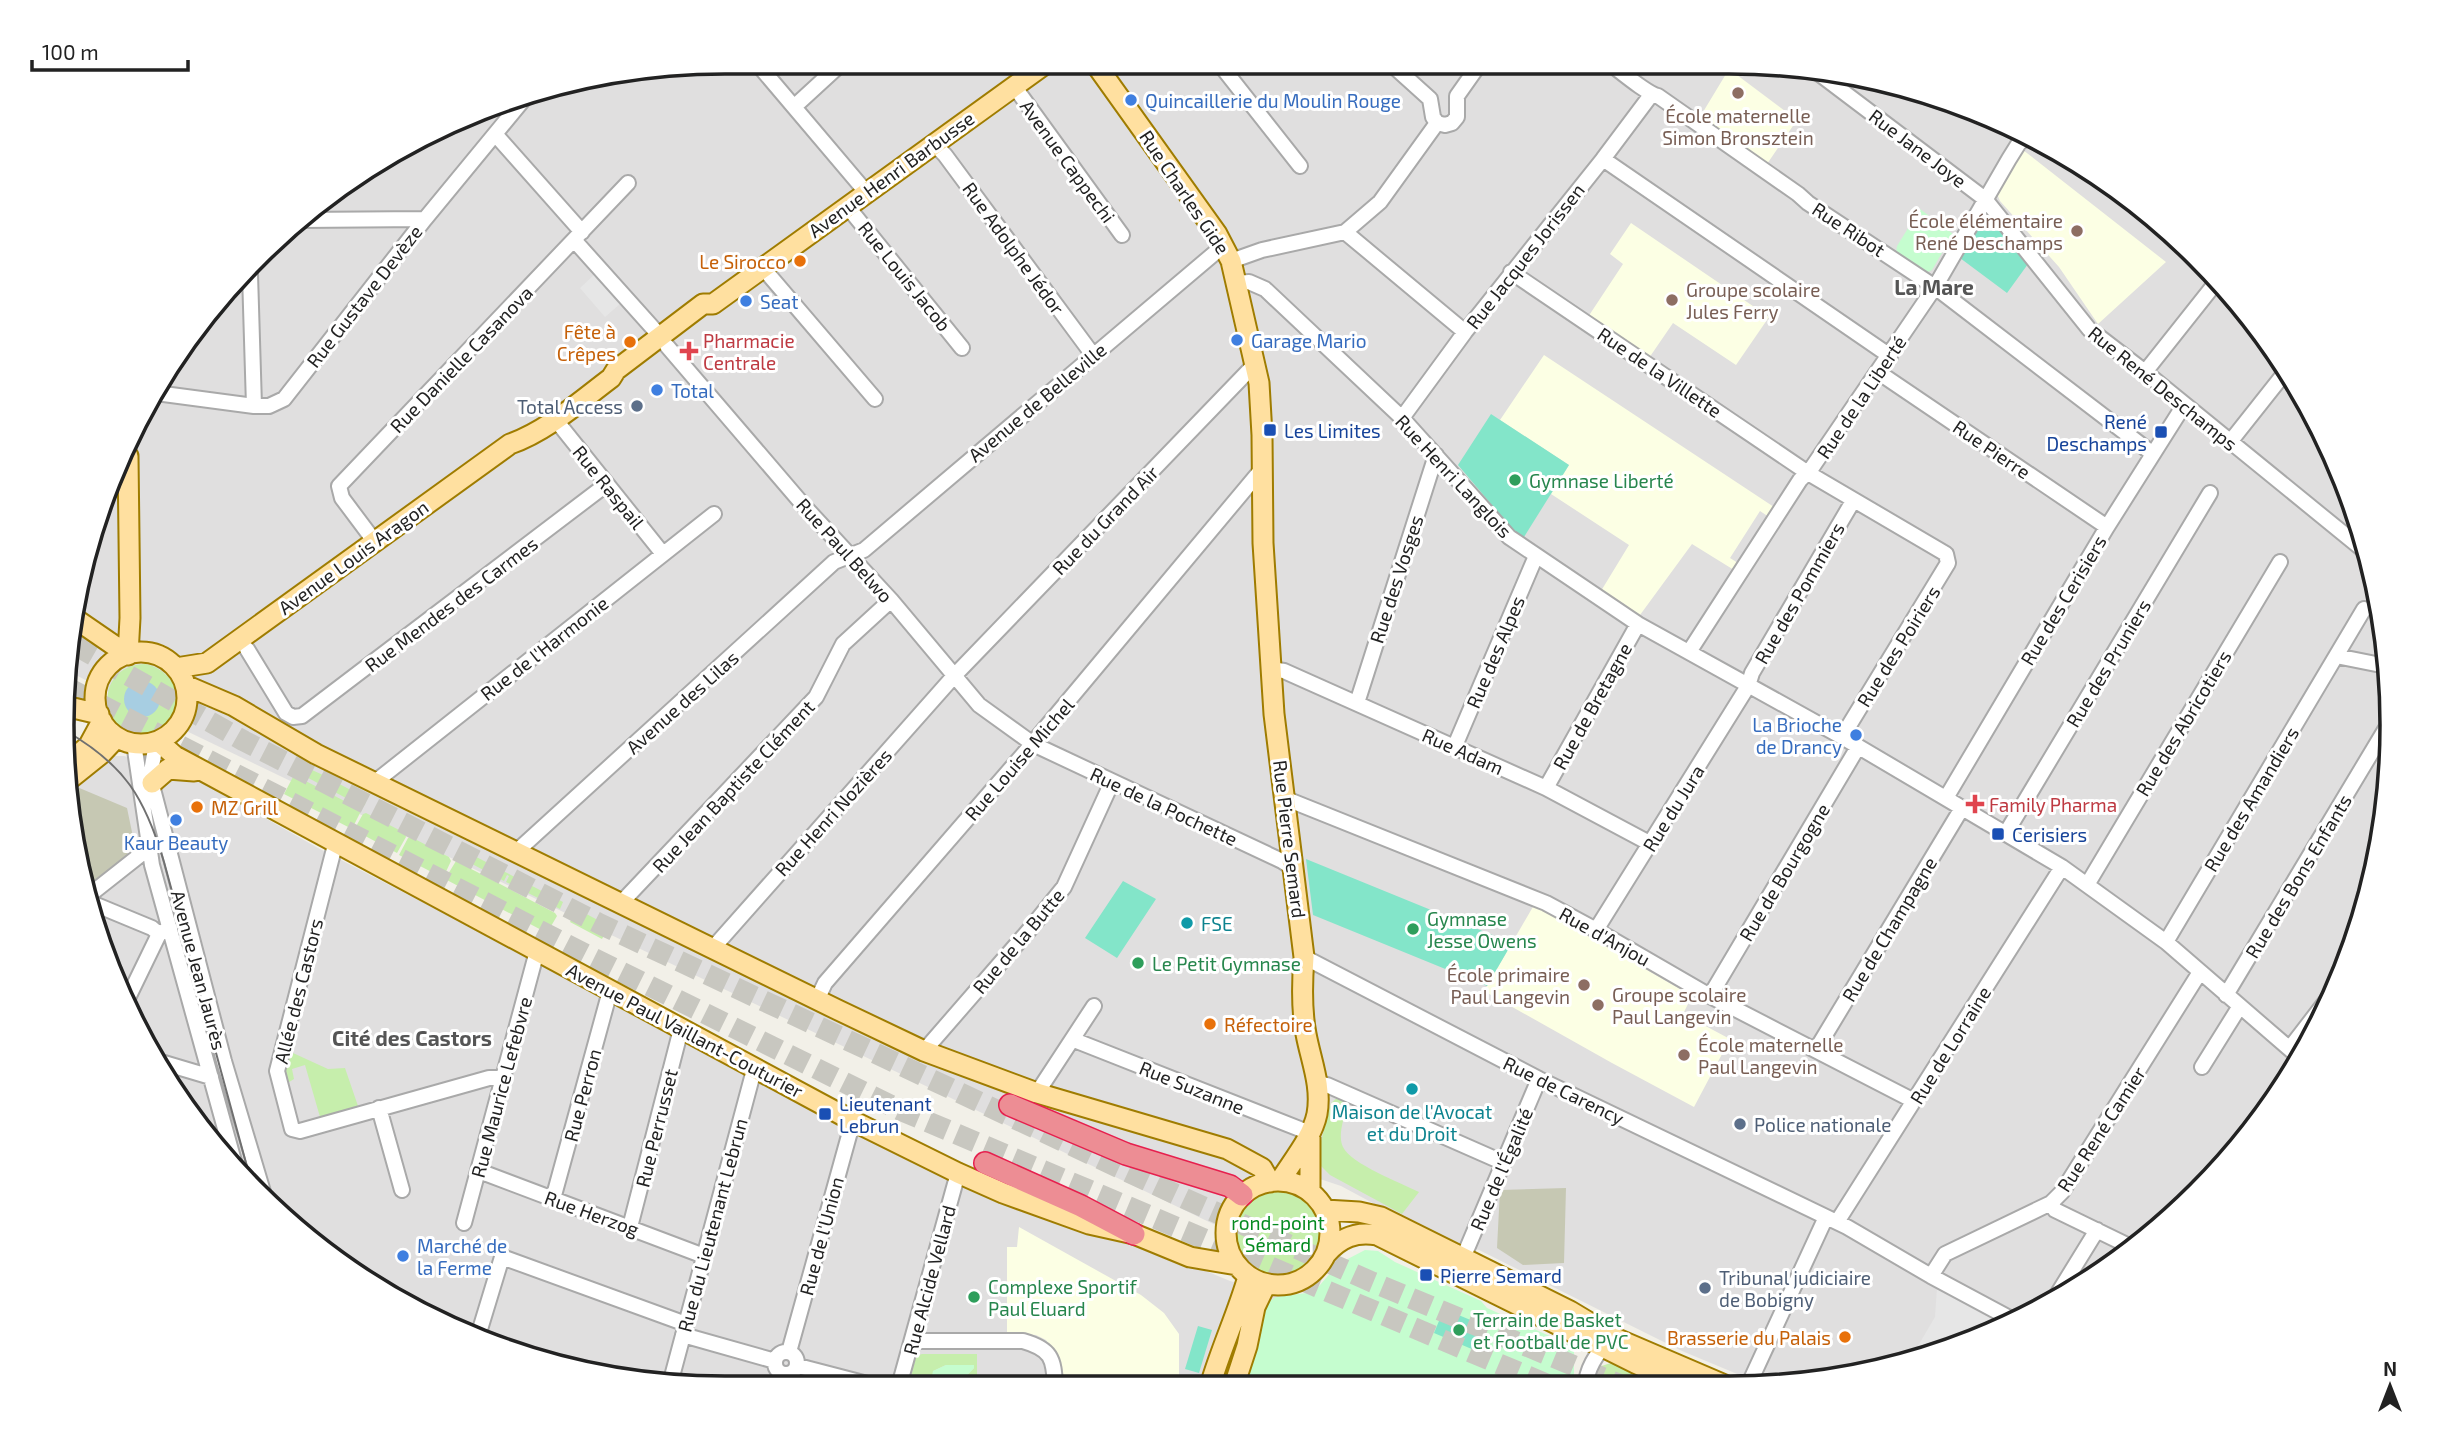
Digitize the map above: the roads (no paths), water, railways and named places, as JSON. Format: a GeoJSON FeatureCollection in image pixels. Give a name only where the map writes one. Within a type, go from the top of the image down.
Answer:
{"type":"FeatureCollection","features":[{"type":"Feature","properties":{"kind":"highway"},"geometry":{"type":"LineString","coordinates":[[1010,1105],[1126,1154],[1230,1186],[1242,1195]]}},
{"type":"Feature","properties":{"kind":"highway"},"geometry":{"type":"LineString","coordinates":[[985,1163],[1081,1206],[1134,1234]]}},
{"type":"Feature","properties":{"kind":"main road","name":"Avenue Henri Barbusse"},"geometry":{"type":"LineString","coordinates":[[735,288],[1031,74]]}},
{"type":"Feature","properties":{"kind":"main road","name":"Rue Charles Gide"},"geometry":{"type":"LineString","coordinates":[[1102,74],[1227,253],[1243,283],[1261,408],[1263,543]]}},
{"type":"Feature","properties":{"kind":"main road","name":"Avenue Louis Aragon"},"geometry":{"type":"LineString","coordinates":[[180,677],[207,663],[510,444],[528,438],[555,419],[611,378],[616,370],[664,341],[703,304],[713,304],[735,288]]}},
{"type":"Feature","properties":{"kind":"main road","name":"Avenue Louis Aragon"},"geometry":{"type":"LineString","coordinates":[[180,677],[198,680],[247,649],[518,454],[528,438]]}},
{"type":"Feature","properties":{"kind":"main road"},"geometry":{"type":"LineString","coordinates":[[128,464],[130,618],[134,654]]}},
{"type":"Feature","properties":{"kind":"main road","name":"Rue Pierre Semard"},"geometry":{"type":"LineString","coordinates":[[1263,543],[1271,669],[1304,957],[1303,1004],[1306,1032],[1318,1083],[1317,1116],[1310,1133],[1275,1181]]}},
{"type":"Feature","properties":{"kind":"main road"},"geometry":{"type":"LineString","coordinates":[[82,623],[134,654],[162,658],[180,677],[316,754],[924,1051],[1037,1093],[1227,1149],[1262,1168],[1275,1181]]}},
{"type":"Feature","properties":{"kind":"main road"},"geometry":{"type":"LineString","coordinates":[[75,758],[89,745],[100,718],[96,690],[102,675],[113,662],[134,654]]}},
{"type":"Feature","properties":{"kind":"main road"},"geometry":{"type":"LineString","coordinates":[[76,774],[101,754],[125,740],[156,742],[172,732],[182,719],[187,702],[180,677]]}},
{"type":"Feature","properties":{"kind":"main road"},"geometry":{"type":"LineString","coordinates":[[74,709],[100,718],[125,740]]}},
{"type":"Feature","properties":{"kind":"main road","name":"Avenue Paul Vaillant-Couturier"},"geometry":{"type":"LineString","coordinates":[[156,742],[175,756],[335,845],[755,1066],[853,1121],[958,1173],[1003,1193],[1089,1224],[1134,1234],[1190,1257],[1242,1271]]}},
{"type":"Feature","properties":{"kind":"main road"},"geometry":{"type":"LineString","coordinates":[[152,783],[169,769],[205,773]]}},
{"type":"Feature","properties":{"kind":"main road","name":"Rue Pierre Semard"},"geometry":{"type":"LineString","coordinates":[[1310,1133],[1310,1191]]}},
{"type":"Feature","properties":{"kind":"main road"},"geometry":{"type":"LineString","coordinates":[[1326,1254],[1330,1231],[1325,1210],[1310,1191],[1297,1184],[1275,1181],[1255,1186],[1242,1195],[1233,1207],[1227,1222],[1227,1244],[1242,1271],[1266,1284],[1296,1283],[1309,1276],[1337,1243],[1352,1235],[1377,1235],[1665,1376]]}},
{"type":"Feature","properties":{"kind":"main road"},"geometry":{"type":"LineString","coordinates":[[1325,1210],[1359,1212],[1381,1217],[1570,1311],[1607,1334],[1702,1376]]}},
{"type":"Feature","properties":{"kind":"main road"},"geometry":{"type":"LineString","coordinates":[[1213,1376],[1239,1309],[1242,1271]]}},
{"type":"Feature","properties":{"kind":"main road"},"geometry":{"type":"LineString","coordinates":[[1237,1376],[1255,1307],[1266,1284]]}},
{"type":"Feature","properties":{"kind":"street"},"geometry":{"type":"LineString","coordinates":[[766,74],[866,192]]}},
{"type":"Feature","properties":{"kind":"street"},"geometry":{"type":"LineString","coordinates":[[794,106],[830,74]]}},
{"type":"Feature","properties":{"kind":"street"},"geometry":{"type":"LineString","coordinates":[[1227,74],[1300,166]]}},
{"type":"Feature","properties":{"kind":"street"},"geometry":{"type":"LineString","coordinates":[[1403,74],[1427,96],[1433,105],[1433,117],[1437,123],[1445,125],[1452,123],[1457,117],[1457,96],[1473,74]]}},
{"type":"Feature","properties":{"kind":"street","name":"Rue Ribot"},"geometry":{"type":"LineString","coordinates":[[1625,74],[1808,203],[1935,287],[2153,454]]}},
{"type":"Feature","properties":{"kind":"street","name":"Rue Jane Joye"},"geometry":{"type":"LineString","coordinates":[[1830,82],[1985,199]]}},
{"type":"Feature","properties":{"kind":"street","name":"Avenue Cappechi"},"geometry":{"type":"LineString","coordinates":[[1014,86],[1122,235]]}},
{"type":"Feature","properties":{"kind":"street","name":"Rue Jacques Jorissen"},"geometry":{"type":"LineString","coordinates":[[1402,418],[1511,272],[1603,159],[1651,94]]}},
{"type":"Feature","properties":{"kind":"street","name":"Rue Gustave Devèze"},"geometry":{"type":"LineString","coordinates":[[164,394],[254,406],[269,406],[284,399],[425,219],[517,107]]}},
{"type":"Feature","properties":{"kind":"street"},"geometry":{"type":"LineString","coordinates":[[1437,123],[1380,202],[1345,232],[1465,332]]}},
{"type":"Feature","properties":{"kind":"street","name":"Rue Paul Belwo"},"geometry":{"type":"LineString","coordinates":[[495,134],[664,341],[797,498],[891,600],[954,677],[979,705],[1033,744]]}},
{"type":"Feature","properties":{"kind":"street","name":"Rue de la Liberté"},"geometry":{"type":"LineString","coordinates":[[1689,652],[1800,480],[1808,473],[1890,356],[1935,287],[2020,143]]}},
{"type":"Feature","properties":{"kind":"street","name":"Rue Adolphe Jédor"},"geometry":{"type":"LineString","coordinates":[[933,144],[945,155],[1093,355]]}},
{"type":"Feature","properties":{"kind":"street"},"geometry":{"type":"LineString","coordinates":[[1603,159],[1890,356]]}},
{"type":"Feature","properties":{"kind":"street","name":"Rue Danielle Casanova"},"geometry":{"type":"LineString","coordinates":[[375,542],[342,498],[340,486],[628,183]]}},
{"type":"Feature","properties":{"kind":"street","name":"Rue René Deschamps"},"geometry":{"type":"LineString","coordinates":[[1985,199],[2089,330],[2145,372],[2353,541]]}},
{"type":"Feature","properties":{"kind":"street","name":"Rue Louis Jacob"},"geometry":{"type":"LineString","coordinates":[[847,206],[962,348]]}},
{"type":"Feature","properties":{"kind":"street"},"geometry":{"type":"LineString","coordinates":[[313,220],[425,219]]}},
{"type":"Feature","properties":{"kind":"street","name":"Avenue de Belleville"},"geometry":{"type":"LineString","coordinates":[[850,556],[864,550],[1093,355],[1227,253],[1253,253],[1345,232]]}},
{"type":"Feature","properties":{"kind":"street"},"geometry":{"type":"LineString","coordinates":[[1243,283],[1253,253]]}},
{"type":"Feature","properties":{"kind":"street"},"geometry":{"type":"LineString","coordinates":[[763,268],[875,399]]}},
{"type":"Feature","properties":{"kind":"street","name":"Rue de la Villette"},"geometry":{"type":"LineString","coordinates":[[1511,272],[1808,473],[1946,554]]}},
{"type":"Feature","properties":{"kind":"street"},"geometry":{"type":"LineString","coordinates":[[250,279],[254,406]]}},
{"type":"Feature","properties":{"kind":"street","name":"Rue Henri Langlois"},"geometry":{"type":"LineString","coordinates":[[1243,283],[1265,289],[1402,418],[1509,537],[1638,624],[1842,737],[2062,867],[2166,942],[2292,1050]]}},
{"type":"Feature","properties":{"kind":"street"},"geometry":{"type":"LineString","coordinates":[[2145,372],[2212,288]]}},
{"type":"Feature","properties":{"kind":"street","name":"Rue du Grand Air"},"geometry":{"type":"LineString","coordinates":[[954,677],[1256,363]]}},
{"type":"Feature","properties":{"kind":"street","name":"Rue Pierre"},"geometry":{"type":"LineString","coordinates":[[1878,372],[2107,527]]}},
{"type":"Feature","properties":{"kind":"street"},"geometry":{"type":"LineString","coordinates":[[2230,442],[2280,379]]}},
{"type":"Feature","properties":{"kind":"street","name":"Rue des Cerisiers"},"geometry":{"type":"LineString","coordinates":[[1946,798],[2107,527],[2185,405]]}},
{"type":"Feature","properties":{"kind":"street","name":"Rue Raspail"},"geometry":{"type":"LineString","coordinates":[[555,419],[663,554]]}},
{"type":"Feature","properties":{"kind":"street","name":"Rue des Vosges"},"geometry":{"type":"LineString","coordinates":[[1357,704],[1436,455]]}},
{"type":"Feature","properties":{"kind":"street","name":"Rue Louise Michel"},"geometry":{"type":"LineString","coordinates":[[817,1000],[825,983],[1033,744],[1262,469]]}},
{"type":"Feature","properties":{"kind":"street","name":"Rue Mendes des Carmes"},"geometry":{"type":"LineString","coordinates":[[247,649],[286,713],[293,717],[302,716],[381,659],[607,484]]}},
{"type":"Feature","properties":{"kind":"street","name":"Rue des Pruniers"},"geometry":{"type":"LineString","coordinates":[[2006,833],[2210,493]]}},
{"type":"Feature","properties":{"kind":"street","name":"Rue des Pommiers"},"geometry":{"type":"LineString","coordinates":[[1748,686],[1752,673],[1853,500]]}},
{"type":"Feature","properties":{"kind":"street","name":"Rue de l'Harmonie"},"geometry":{"type":"LineString","coordinates":[[375,782],[714,514]]}},
{"type":"Feature","properties":{"kind":"street","name":"Rue des Poiriers"},"geometry":{"type":"LineString","coordinates":[[1842,737],[1948,564],[1946,554]]}},
{"type":"Feature","properties":{"kind":"street","name":"Avenue des Lilas"},"geometry":{"type":"LineString","coordinates":[[516,852],[834,562],[850,556]]}},
{"type":"Feature","properties":{"kind":"street","name":"Rue des Alpes"},"geometry":{"type":"LineString","coordinates":[[1454,748],[1536,556]]}},
{"type":"Feature","properties":{"kind":"street","name":"Rue des Abricotiers"},"geometry":{"type":"LineString","coordinates":[[2087,885],[2280,562]]}},
{"type":"Feature","properties":{"kind":"street","name":"Rue Jean Baptiste Clément"},"geometry":{"type":"LineString","coordinates":[[621,903],[816,697],[843,644],[891,600]]}},
{"type":"Feature","properties":{"kind":"street","name":"Rue des Amandiers"},"geometry":{"type":"LineString","coordinates":[[2166,942],[2364,609]]}},
{"type":"Feature","properties":{"kind":"street","name":"Rue de Bretagne"},"geometry":{"type":"LineString","coordinates":[[1546,788],[1638,624]]}},
{"type":"Feature","properties":{"kind":"street"},"geometry":{"type":"LineString","coordinates":[[2336,656],[2376,664]]}},
{"type":"Feature","properties":{"kind":"street","name":"Rue Adam"},"geometry":{"type":"LineString","coordinates":[[1271,669],[1284,671],[1546,788],[1651,844]]}},
{"type":"Feature","properties":{"kind":"street","name":"Rue Henri Nozières"},"geometry":{"type":"LineString","coordinates":[[713,948],[954,677]]}},
{"type":"Feature","properties":{"kind":"street","name":"Rue du Jura"},"geometry":{"type":"LineString","coordinates":[[1596,930],[1748,686]]}},
{"type":"Feature","properties":{"kind":"street","name":"Avenue Jean Jaurès"},"geometry":{"type":"LineString","coordinates":[[125,740],[165,931],[231,1149]]}},
{"type":"Feature","properties":{"kind":"street","name":"Rue des Bons Enfants"},"geometry":{"type":"LineString","coordinates":[[2227,995],[2379,740]]}},
{"type":"Feature","properties":{"kind":"street","name":"Avenue Jean Jaurès"},"geometry":{"type":"LineString","coordinates":[[156,742],[152,783],[186,923],[230,1085],[259,1180]]}},
{"type":"Feature","properties":{"kind":"street","name":"Rue de la Pochette"},"geometry":{"type":"LineString","coordinates":[[1033,744],[1294,869]]}},
{"type":"Feature","properties":{"kind":"street","name":"Rue de Bourgogne"},"geometry":{"type":"LineString","coordinates":[[1710,996],[1858,747]]}},
{"type":"Feature","properties":{"kind":"street","name":"Rue de la Butte"},"geometry":{"type":"LineString","coordinates":[[924,1051],[1064,887],[1112,782]]}},
{"type":"Feature","properties":{"kind":"street","name":"Rue d'Anjou"},"geometry":{"type":"LineString","coordinates":[[1284,797],[1546,904],[1710,996],[1914,1101]]}},
{"type":"Feature","properties":{"kind":"street","name":"Rue de Champagne"},"geometry":{"type":"LineString","coordinates":[[1816,1050],[1962,808]]}},
{"type":"Feature","properties":{"kind":"street","name":"Allée des Castors"},"geometry":{"type":"LineString","coordinates":[[335,845],[277,1071],[292,1129],[300,1131],[489,1078],[502,1078]]}},
{"type":"Feature","properties":{"kind":"street"},"geometry":{"type":"LineString","coordinates":[[95,890],[149,848]]}},
{"type":"Feature","properties":{"kind":"street","name":"Rue de Lorraine"},"geometry":{"type":"LineString","coordinates":[[1754,1375],[1831,1220],[1914,1101],[2062,867]]}},
{"type":"Feature","properties":{"kind":"street"},"geometry":{"type":"LineString","coordinates":[[100,906],[165,931],[132,993]]}},
{"type":"Feature","properties":{"kind":"street","name":"Rue Maurice Lefebvre"},"geometry":{"type":"LineString","coordinates":[[464,1223],[537,951]]}},
{"type":"Feature","properties":{"kind":"street","name":"Rue de Carency"},"geometry":{"type":"LineString","coordinates":[[1304,957],[1539,1079],[1831,1220]]}},
{"type":"Feature","properties":{"kind":"street","name":"Rue René Camier"},"geometry":{"type":"LineString","coordinates":[[1931,1276],[1945,1255],[2051,1203],[2062,1192],[2200,972]]}},
{"type":"Feature","properties":{"kind":"street","name":"Rue Perron"},"geometry":{"type":"LineString","coordinates":[[553,1199],[610,991]]}},
{"type":"Feature","properties":{"kind":"street"},"geometry":{"type":"LineString","coordinates":[[1037,1093],[1094,1006]]}},
{"type":"Feature","properties":{"kind":"street"},"geometry":{"type":"LineString","coordinates":[[2202,1068],[2240,1006]]}},
{"type":"Feature","properties":{"kind":"street","name":"Rue Perrusset"},"geometry":{"type":"LineString","coordinates":[[631,1227],[681,1029]]}},
{"type":"Feature","properties":{"kind":"street","name":"Rue Suzanne"},"geometry":{"type":"LineString","coordinates":[[1074,1040],[1310,1133]]}},
{"type":"Feature","properties":{"kind":"street"},"geometry":{"type":"LineString","coordinates":[[170,1065],[211,1077]]}},
{"type":"Feature","properties":{"kind":"street","name":"Rue du Lieutenant Lebrun"},"geometry":{"type":"LineString","coordinates":[[673,1373],[755,1066]]}},
{"type":"Feature","properties":{"kind":"street","name":"Rue de l'Égalité"},"geometry":{"type":"LineString","coordinates":[[1463,1258],[1539,1079]]}},
{"type":"Feature","properties":{"kind":"street"},"geometry":{"type":"LineString","coordinates":[[1318,1083],[1502,1162]]}},
{"type":"Feature","properties":{"kind":"street"},"geometry":{"type":"LineString","coordinates":[[379,1108],[402,1190]]}},
{"type":"Feature","properties":{"kind":"street","name":"Rue de l'Union"},"geometry":{"type":"LineString","coordinates":[[789,1352],[853,1121]]}},
{"type":"Feature","properties":{"kind":"street","name":"Rue Herzog"},"geometry":{"type":"LineString","coordinates":[[479,1171],[704,1256]]}},
{"type":"Feature","properties":{"kind":"street","name":"Rue Alcide Vellard"},"geometry":{"type":"LineString","coordinates":[[902,1376],[958,1173]]}},
{"type":"Feature","properties":{"kind":"street"},"geometry":{"type":"LineString","coordinates":[[2051,1203],[2055,1210],[2123,1243]]}},
{"type":"Feature","properties":{"kind":"street"},"geometry":{"type":"LineString","coordinates":[[1831,1220],[2003,1314]]}},
{"type":"Feature","properties":{"kind":"street"},"geometry":{"type":"LineString","coordinates":[[2066,1281],[2097,1230]]}},
{"type":"Feature","properties":{"kind":"street"},"geometry":{"type":"LineString","coordinates":[[480,1328],[502,1257],[684,1329],[775,1361]]}},
{"type":"Feature","properties":{"kind":"street"},"geometry":{"type":"LineString","coordinates":[[913,1341],[1023,1341],[1040,1346],[1049,1355],[1054,1363],[1055,1376]]}},
{"type":"Feature","properties":{"kind":"street"},"geometry":{"type":"LineString","coordinates":[[1586,1376],[1610,1342],[1646,1353]]}},
{"type":"Feature","properties":{"kind":"street"},"geometry":{"type":"LineString","coordinates":[[780,1376],[775,1361],[783,1352],[789,1352],[795,1354],[798,1366],[788,1376]]}},
{"type":"Feature","properties":{"kind":"street"},"geometry":{"type":"LineString","coordinates":[[798,1366],[837,1376]]}},
{"type":"Feature","properties":{"kind":"water"},"geometry":{"type":"Polygon","coordinates":[[[142,681],[154,687],[160,699],[154,711],[142,717],[130,711],[124,699],[130,687],[142,681]]]}},
{"type":"Feature","properties":{"kind":"tunnel"},"geometry":{"type":"LineString","coordinates":[[78,647],[244,741],[600,924],[1188,1200],[1372,1282],[1599,1376]]}},
{"type":"Feature","properties":{"kind":"tunnel"},"geometry":{"type":"LineString","coordinates":[[75,691],[591,957],[900,1110],[1527,1376]]}},
{"type":"Feature","properties":{"kind":"tram line"},"geometry":{"type":"LineString","coordinates":[[74,736],[104,757],[118,771],[130,785],[149,819],[164,862],[247,1167]]}},
{"type":"Feature","properties":{"kind":"place","name":"École maternelle Simon Bronsztein"},"geometry":{"type":"Point","coordinates":[1738,93]}},
{"type":"Feature","properties":{"kind":"place","name":"Quincaillerie du Moulin Rouge"},"geometry":{"type":"Point","coordinates":[1131,100]}},
{"type":"Feature","properties":{"kind":"place","name":"École élémentaire René Deschamps"},"geometry":{"type":"Point","coordinates":[2077,231]}},
{"type":"Feature","properties":{"kind":"place","name":"Le Sirocco"},"geometry":{"type":"Point","coordinates":[800,261]}},
{"type":"Feature","properties":{"kind":"place","name":"Groupe scolaire Jules Ferry"},"geometry":{"type":"Point","coordinates":[1672,300]}},
{"type":"Feature","properties":{"kind":"place","name":"Seat"},"geometry":{"type":"Point","coordinates":[746,301]}},
{"type":"Feature","properties":{"kind":"place","name":"Garage Mario"},"geometry":{"type":"Point","coordinates":[1237,340]}},
{"type":"Feature","properties":{"kind":"place","name":"Fête à Crêpes"},"geometry":{"type":"Point","coordinates":[630,342]}},
{"type":"Feature","properties":{"kind":"place","name":"Pharmacie Centrale"},"geometry":{"type":"Point","coordinates":[689,351]}},
{"type":"Feature","properties":{"kind":"place","name":"Total"},"geometry":{"type":"Point","coordinates":[657,390]}},
{"type":"Feature","properties":{"kind":"place","name":"Total Access"},"geometry":{"type":"Point","coordinates":[637,406]}},
{"type":"Feature","properties":{"kind":"place","name":"Les Limites"},"geometry":{"type":"Point","coordinates":[1270,430]}},
{"type":"Feature","properties":{"kind":"place","name":"René Deschamps"},"geometry":{"type":"Point","coordinates":[2161,432]}},
{"type":"Feature","properties":{"kind":"place","name":"Gymnase Liberté"},"geometry":{"type":"Point","coordinates":[1515,480]}},
{"type":"Feature","properties":{"kind":"place","name":"La Brioche de Drancy"},"geometry":{"type":"Point","coordinates":[1856,735]}},
{"type":"Feature","properties":{"kind":"place","name":"Family Pharma"},"geometry":{"type":"Point","coordinates":[1975,804]}},
{"type":"Feature","properties":{"kind":"place","name":"MZ Grill"},"geometry":{"type":"Point","coordinates":[197,807]}},
{"type":"Feature","properties":{"kind":"place","name":"Kaur Beauty"},"geometry":{"type":"Point","coordinates":[176,820]}},
{"type":"Feature","properties":{"kind":"place","name":"Cerisiers"},"geometry":{"type":"Point","coordinates":[1998,834]}},
{"type":"Feature","properties":{"kind":"place","name":"FSE"},"geometry":{"type":"Point","coordinates":[1187,923]}},
{"type":"Feature","properties":{"kind":"place","name":"Gymnase Jesse Owens"},"geometry":{"type":"Point","coordinates":[1413,929]}},
{"type":"Feature","properties":{"kind":"place","name":"Le Petit Gymnase"},"geometry":{"type":"Point","coordinates":[1138,963]}},
{"type":"Feature","properties":{"kind":"place","name":"École primaire Paul Langevin"},"geometry":{"type":"Point","coordinates":[1584,985]}},
{"type":"Feature","properties":{"kind":"place","name":"Groupe scolaire Paul Langevin"},"geometry":{"type":"Point","coordinates":[1598,1005]}},
{"type":"Feature","properties":{"kind":"place","name":"Réfectoire"},"geometry":{"type":"Point","coordinates":[1210,1024]}},
{"type":"Feature","properties":{"kind":"place","name":"École maternelle Paul Langevin"},"geometry":{"type":"Point","coordinates":[1684,1055]}},
{"type":"Feature","properties":{"kind":"place","name":"Maison de l'Avocat et du Droit"},"geometry":{"type":"Point","coordinates":[1412,1089]}},
{"type":"Feature","properties":{"kind":"place","name":"Lieutenant Lebrun"},"geometry":{"type":"Point","coordinates":[825,1114]}},
{"type":"Feature","properties":{"kind":"place","name":"Police nationale"},"geometry":{"type":"Point","coordinates":[1740,1124]}},
{"type":"Feature","properties":{"kind":"place","name":"Marché de la Ferme"},"geometry":{"type":"Point","coordinates":[403,1256]}},
{"type":"Feature","properties":{"kind":"place","name":"Pierre Semard"},"geometry":{"type":"Point","coordinates":[1426,1275]}},
{"type":"Feature","properties":{"kind":"place","name":"Tribunal judiciaire de Bobigny"},"geometry":{"type":"Point","coordinates":[1705,1288]}},
{"type":"Feature","properties":{"kind":"place","name":"Complexe Sportif Paul Eluard"},"geometry":{"type":"Point","coordinates":[974,1297]}},
{"type":"Feature","properties":{"kind":"place","name":"Terrain de Basket et Football de PVC"},"geometry":{"type":"Point","coordinates":[1459,1330]}},
{"type":"Feature","properties":{"kind":"place","name":"Brasserie du Palais"},"geometry":{"type":"Point","coordinates":[1845,1337]}},
{"type":"Feature","properties":{"kind":"district","name":"La Mare"},"geometry":{"type":"Point","coordinates":[1934,286]}},
{"type":"Feature","properties":{"kind":"district","name":"Cité des Castors"},"geometry":{"type":"Point","coordinates":[412,1037]}},
{"type":"Feature","properties":{"kind":"park label","name":"rond-point Sémard"},"geometry":{"type":"Point","coordinates":[1278,1233]}}]}
